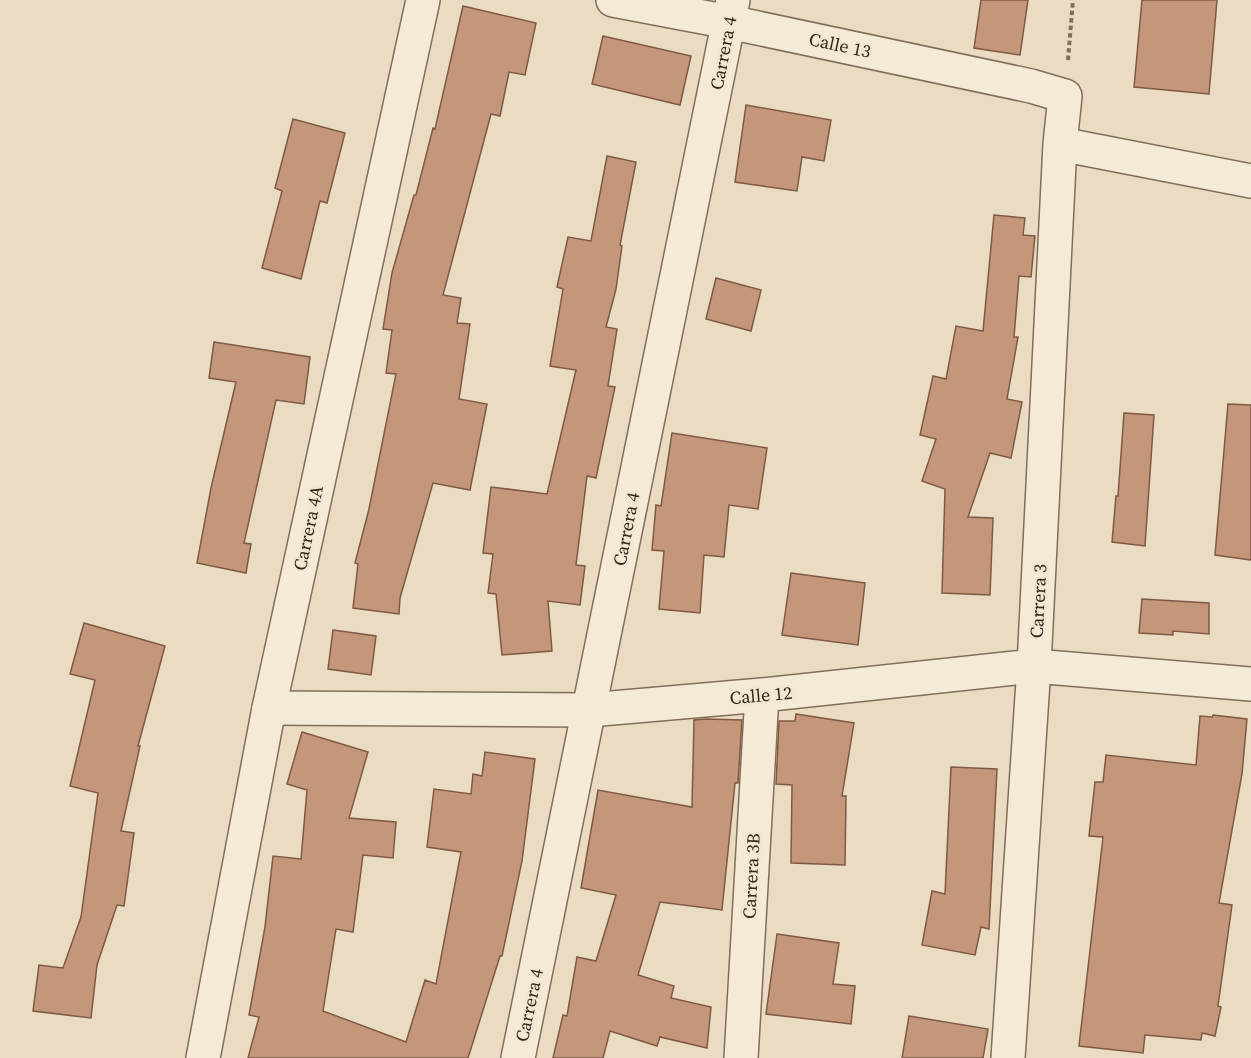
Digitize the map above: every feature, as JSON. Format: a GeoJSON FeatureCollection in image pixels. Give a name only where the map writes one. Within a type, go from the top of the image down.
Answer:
{"type":"FeatureCollection","features":[{"type":"Feature","properties":{"kind":"street","name":"Carrera 4A"},"geometry":{"type":"LineString","coordinates":[[202,1058],[269,708],[423,0]]}},
{"type":"Feature","properties":{"kind":"street","name":"Calle 13"},"geometry":{"type":"LineString","coordinates":[[613,0],[731,11],[1065,96]]}},
{"type":"Feature","properties":{"kind":"street","name":"Carrera 4"},"geometry":{"type":"LineString","coordinates":[[518,1058],[731,11]]}},
{"type":"Feature","properties":{"kind":"street","name":"Carrera 3"},"geometry":{"type":"LineString","coordinates":[[1008,1058],[1035,666],[1060,144],[1065,96]]}},
{"type":"Feature","properties":{"kind":"street"},"geometry":{"type":"LineString","coordinates":[[1060,144],[1251,181]]}},
{"type":"Feature","properties":{"kind":"street","name":"Calle 12"},"geometry":{"type":"LineString","coordinates":[[269,708],[589,710],[762,695],[1035,666],[1251,684]]}},
{"type":"Feature","properties":{"kind":"street","name":"Carrera 3B"},"geometry":{"type":"LineString","coordinates":[[741,1058],[762,695]]}},
{"type":"Feature","properties":{"kind":"path"},"geometry":{"type":"LineString","coordinates":[[1065,96],[1073,0]]}},
{"type":"Feature","properties":{"kind":"building"},"geometry":{"type":"Polygon","coordinates":[[[981,0],[1028,0],[1020,55],[974,48],[981,0]]]}},
{"type":"Feature","properties":{"kind":"building"},"geometry":{"type":"Polygon","coordinates":[[[1142,0],[1217,0],[1209,94],[1134,87],[1142,0]]]}},
{"type":"Feature","properties":{"kind":"building"},"geometry":{"type":"Polygon","coordinates":[[[463,6],[536,23],[525,75],[509,72],[500,116],[491,114],[443,295],[461,298],[457,323],[470,324],[459,399],[487,404],[470,490],[433,483],[400,598],[399,614],[353,608],[358,564],[355,563],[369,509],[396,374],[386,373],[392,330],[383,329],[392,273],[414,195],[416,195],[433,128],[435,129],[463,6]]]}},
{"type":"Feature","properties":{"kind":"building"},"geometry":{"type":"Polygon","coordinates":[[[603,36],[691,56],[680,105],[592,84],[603,36]]]}},
{"type":"Feature","properties":{"kind":"building"},"geometry":{"type":"Polygon","coordinates":[[[746,105],[831,120],[824,161],[802,157],[797,191],[735,182],[746,105]]]}},
{"type":"Feature","properties":{"kind":"building"},"geometry":{"type":"Polygon","coordinates":[[[293,119],[345,133],[327,203],[320,201],[301,279],[262,268],[282,191],[275,188],[293,119]]]}},
{"type":"Feature","properties":{"kind":"building"},"geometry":{"type":"Polygon","coordinates":[[[607,156],[636,162],[620,245],[622,246],[616,289],[606,327],[617,329],[608,386],[615,387],[596,478],[587,476],[576,565],[585,566],[580,605],[548,601],[552,651],[502,655],[496,594],[488,593],[493,554],[483,553],[491,487],[547,494],[576,370],[550,366],[563,289],[557,287],[568,237],[591,241],[607,156]]]}},
{"type":"Feature","properties":{"kind":"building"},"geometry":{"type":"Polygon","coordinates":[[[994,215],[1025,218],[1023,235],[1035,236],[1031,277],[1019,276],[1014,337],[1018,337],[1007,399],[1022,402],[1011,458],[990,453],[968,517],[993,518],[990,595],[942,593],[945,489],[922,481],[936,439],[920,435],[933,376],[946,379],[956,326],[983,331],[994,215]]]}},
{"type":"Feature","properties":{"kind":"building"},"geometry":{"type":"Polygon","coordinates":[[[716,278],[761,290],[751,331],[706,319],[716,278]]]}},
{"type":"Feature","properties":{"kind":"building"},"geometry":{"type":"Polygon","coordinates":[[[214,342],[310,357],[304,404],[276,400],[244,543],[251,544],[246,573],[197,563],[211,488],[236,382],[209,378],[214,342]]]}},
{"type":"Feature","properties":{"kind":"building"},"geometry":{"type":"Polygon","coordinates":[[[1228,404],[1251,405],[1251,560],[1215,555],[1228,404]]]}},
{"type":"Feature","properties":{"kind":"building"},"geometry":{"type":"Polygon","coordinates":[[[1124,413],[1154,415],[1145,546],[1112,542],[1124,413]]]}},
{"type":"Feature","properties":{"kind":"building"},"geometry":{"type":"Polygon","coordinates":[[[672,433],[767,448],[758,509],[729,505],[724,557],[704,555],[700,613],[659,609],[664,551],[652,550],[656,505],[661,506],[672,433]]]}},
{"type":"Feature","properties":{"kind":"building"},"geometry":{"type":"Polygon","coordinates":[[[791,573],[865,583],[858,645],[782,635],[791,573]]]}},
{"type":"Feature","properties":{"kind":"building"},"geometry":{"type":"Polygon","coordinates":[[[1142,599],[1209,603],[1209,634],[1173,631],[1173,635],[1139,633],[1142,599]]]}},
{"type":"Feature","properties":{"kind":"building"},"geometry":{"type":"Polygon","coordinates":[[[84,623],[165,646],[138,746],[140,746],[121,831],[134,833],[124,906],[117,905],[97,965],[91,1018],[33,1011],[39,965],[63,968],[81,917],[98,793],[70,786],[95,680],[70,674],[84,623]]]}},
{"type":"Feature","properties":{"kind":"building"},"geometry":{"type":"Polygon","coordinates":[[[333,630],[376,636],[371,675],[328,669],[333,630]]]}},
{"type":"Feature","properties":{"kind":"building"},"geometry":{"type":"Polygon","coordinates":[[[796,714],[854,723],[842,796],[846,796],[845,865],[791,863],[792,785],[776,784],[779,721],[795,721],[796,714]]]}},
{"type":"Feature","properties":{"kind":"building"},"geometry":{"type":"Polygon","coordinates":[[[1213,715],[1247,719],[1242,774],[1219,903],[1232,905],[1218,1006],[1221,1007],[1215,1036],[1202,1033],[1201,1040],[1145,1035],[1143,1053],[1079,1046],[1103,837],[1089,836],[1095,782],[1103,782],[1106,755],[1196,765],[1200,716],[1212,717],[1213,715]]]}},
{"type":"Feature","properties":{"kind":"building"},"geometry":{"type":"Polygon","coordinates":[[[694,720],[742,720],[738,783],[735,783],[722,910],[660,902],[638,975],[674,986],[671,998],[711,1007],[707,1048],[660,1037],[657,1046],[610,1031],[603,1058],[553,1058],[563,1015],[567,1016],[577,957],[596,961],[616,895],[581,888],[598,790],[692,807],[694,720]]]}},
{"type":"Feature","properties":{"kind":"building"},"geometry":{"type":"Polygon","coordinates":[[[302,732],[368,752],[349,818],[396,822],[393,858],[363,855],[353,932],[336,929],[323,1011],[406,1042],[425,980],[436,984],[461,852],[427,847],[434,789],[471,794],[473,774],[482,776],[485,752],[535,759],[522,861],[502,956],[500,956],[468,1058],[248,1058],[259,1017],[249,1015],[265,927],[273,856],[301,859],[307,790],[287,784],[302,732]]]}},
{"type":"Feature","properties":{"kind":"building"},"geometry":{"type":"Polygon","coordinates":[[[951,767],[997,769],[989,929],[981,927],[975,955],[922,945],[932,891],[945,894],[951,767]]]}},
{"type":"Feature","properties":{"kind":"building"},"geometry":{"type":"Polygon","coordinates":[[[777,934],[839,943],[833,984],[855,986],[851,1024],[766,1014],[777,934]]]}},
{"type":"Feature","properties":{"kind":"building"},"geometry":{"type":"Polygon","coordinates":[[[909,1016],[988,1029],[983,1058],[902,1058],[909,1016]]]}}]}
